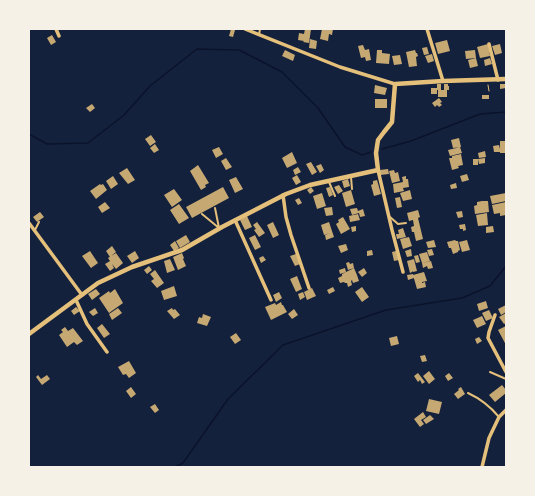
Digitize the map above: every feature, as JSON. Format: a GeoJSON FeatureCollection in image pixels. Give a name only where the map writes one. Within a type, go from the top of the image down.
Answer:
{"type":"FeatureCollection","features":[{"type":"Feature","properties":{"kind":"street"},"geometry":{"type":"LineString","coordinates":[[56,29],[59,36]]}},
{"type":"Feature","properties":{"kind":"street"},"geometry":{"type":"LineString","coordinates":[[246,29],[340,67],[395,84],[506,79]]}},
{"type":"Feature","properties":{"kind":"street"},"geometry":{"type":"LineString","coordinates":[[427,29],[443,81]]}},
{"type":"Feature","properties":{"kind":"street"},"geometry":{"type":"LineString","coordinates":[[489,44],[498,80]]}},
{"type":"Feature","properties":{"kind":"street"},"geometry":{"type":"LineString","coordinates":[[395,84],[392,122],[378,140],[376,153],[388,216],[403,272]]}},
{"type":"Feature","properties":{"kind":"street"},"geometry":{"type":"LineString","coordinates":[[29,334],[98,283],[132,267],[182,250],[219,228],[283,195],[310,185],[351,176],[378,167]]}},
{"type":"Feature","properties":{"kind":"street"},"geometry":{"type":"LineString","coordinates":[[283,195],[287,223],[309,288]]}},
{"type":"Feature","properties":{"kind":"street"},"geometry":{"type":"LineString","coordinates":[[236,220],[271,300]]}},
{"type":"Feature","properties":{"kind":"street"},"geometry":{"type":"LineString","coordinates":[[29,223],[82,295]]}},
{"type":"Feature","properties":{"kind":"street"},"geometry":{"type":"LineString","coordinates":[[76,300],[87,324],[107,352]]}},
{"type":"Feature","properties":{"kind":"street"},"geometry":{"type":"LineString","coordinates":[[494,315],[488,338],[506,372]]}},
{"type":"Feature","properties":{"kind":"street"},"geometry":{"type":"LineString","coordinates":[[482,467],[489,438],[499,417],[506,410]]}},
{"type":"Feature","properties":{"kind":"lane"},"geometry":{"type":"LineString","coordinates":[[259,34],[260,29]]}},
{"type":"Feature","properties":{"kind":"lane"},"geometry":{"type":"LineString","coordinates":[[351,176],[352,189]]}},
{"type":"Feature","properties":{"kind":"lane"},"geometry":{"type":"LineString","coordinates":[[329,181],[335,196]]}},
{"type":"Feature","properties":{"kind":"lane"},"geometry":{"type":"LineString","coordinates":[[216,208],[219,228]]}},
{"type":"Feature","properties":{"kind":"lane"},"geometry":{"type":"LineString","coordinates":[[202,214],[219,228]]}},
{"type":"Feature","properties":{"kind":"lane"},"geometry":{"type":"LineString","coordinates":[[388,216],[398,224],[406,223]]}},
{"type":"Feature","properties":{"kind":"lane"},"geometry":{"type":"LineString","coordinates":[[35,231],[38,222]]}},
{"type":"Feature","properties":{"kind":"lane"},"geometry":{"type":"LineString","coordinates":[[490,372],[506,379]]}},
{"type":"Feature","properties":{"kind":"lane"},"geometry":{"type":"LineString","coordinates":[[468,393],[487,404],[499,417]]}},
{"type":"Feature","properties":{"kind":"path"},"geometry":{"type":"LineString","coordinates":[[488,80],[488,91]]}},
{"type":"Feature","properties":{"kind":"building"},"geometry":{"type":"Polygon","coordinates":[[[231,29],[235,30],[233,37],[229,36],[231,29]]]}},
{"type":"Feature","properties":{"kind":"building"},"geometry":{"type":"Polygon","coordinates":[[[305,29],[311,29],[309,43],[298,40],[299,33],[304,34],[305,29]]]}},
{"type":"Feature","properties":{"kind":"building"},"geometry":{"type":"Polygon","coordinates":[[[322,29],[333,29],[332,35],[329,34],[328,41],[320,39],[322,29]]]}},
{"type":"Feature","properties":{"kind":"building"},"geometry":{"type":"Polygon","coordinates":[[[52,35],[56,42],[51,45],[47,38],[52,35]]]}},
{"type":"Feature","properties":{"kind":"building"},"geometry":{"type":"Polygon","coordinates":[[[310,39],[317,41],[316,49],[309,48],[310,39]]]}},
{"type":"Feature","properties":{"kind":"building"},"geometry":{"type":"Polygon","coordinates":[[[447,40],[450,51],[438,54],[435,43],[447,40]]]}},
{"type":"Feature","properties":{"kind":"building"},"geometry":{"type":"Polygon","coordinates":[[[488,44],[490,56],[480,58],[477,47],[488,44]]]}},
{"type":"Feature","properties":{"kind":"building"},"geometry":{"type":"Polygon","coordinates":[[[500,44],[502,53],[495,55],[492,46],[500,44]]]}},
{"type":"Feature","properties":{"kind":"building"},"geometry":{"type":"Polygon","coordinates":[[[363,45],[365,50],[369,49],[371,60],[366,61],[365,57],[361,58],[358,46],[363,45]]]}},
{"type":"Feature","properties":{"kind":"building"},"geometry":{"type":"Polygon","coordinates":[[[427,47],[429,54],[424,55],[422,48],[427,47]]]}},
{"type":"Feature","properties":{"kind":"building"},"geometry":{"type":"Polygon","coordinates":[[[285,50],[295,55],[293,61],[282,56],[285,50]]]}},
{"type":"Feature","properties":{"kind":"building"},"geometry":{"type":"Polygon","coordinates":[[[377,50],[382,50],[382,53],[390,54],[389,64],[376,63],[377,50]]]}},
{"type":"Feature","properties":{"kind":"building"},"geometry":{"type":"Polygon","coordinates":[[[415,50],[418,56],[416,57],[417,66],[409,67],[406,52],[415,50]]]}},
{"type":"Feature","properties":{"kind":"building"},"geometry":{"type":"Polygon","coordinates":[[[475,50],[476,58],[466,59],[465,51],[475,50]]]}},
{"type":"Feature","properties":{"kind":"building"},"geometry":{"type":"Polygon","coordinates":[[[432,54],[434,61],[428,63],[425,56],[432,54]]]}},
{"type":"Feature","properties":{"kind":"building"},"geometry":{"type":"Polygon","coordinates":[[[400,55],[402,64],[394,65],[392,56],[400,55]]]}},
{"type":"Feature","properties":{"kind":"building"},"geometry":{"type":"Polygon","coordinates":[[[476,58],[478,66],[470,68],[468,60],[476,58]]]}},
{"type":"Feature","properties":{"kind":"building"},"geometry":{"type":"Polygon","coordinates":[[[490,58],[492,64],[485,66],[484,60],[490,58]]]}},
{"type":"Feature","properties":{"kind":"building"},"geometry":{"type":"Polygon","coordinates":[[[437,84],[441,84],[441,90],[444,90],[444,84],[448,84],[449,90],[447,90],[447,97],[438,97],[437,84]]]}},
{"type":"Feature","properties":{"kind":"building"},"geometry":{"type":"Polygon","coordinates":[[[500,84],[506,84],[506,88],[500,89],[500,84]]]}},
{"type":"Feature","properties":{"kind":"building"},"geometry":{"type":"Polygon","coordinates":[[[375,85],[387,88],[385,95],[374,93],[375,85]]]}},
{"type":"Feature","properties":{"kind":"building"},"geometry":{"type":"Polygon","coordinates":[[[431,88],[437,88],[437,94],[431,94],[431,88]]]}},
{"type":"Feature","properties":{"kind":"building"},"geometry":{"type":"Polygon","coordinates":[[[482,95],[489,95],[489,99],[482,99],[482,95]]]}},
{"type":"Feature","properties":{"kind":"building"},"geometry":{"type":"Polygon","coordinates":[[[439,98],[442,105],[439,107],[437,105],[435,107],[432,103],[439,98]]]}},
{"type":"Feature","properties":{"kind":"building"},"geometry":{"type":"Polygon","coordinates":[[[375,99],[387,99],[387,108],[375,108],[375,99]]]}},
{"type":"Feature","properties":{"kind":"building"},"geometry":{"type":"Polygon","coordinates":[[[92,104],[95,108],[90,112],[86,108],[92,104]]]}},
{"type":"Feature","properties":{"kind":"building"},"geometry":{"type":"Polygon","coordinates":[[[151,135],[156,142],[150,146],[145,139],[151,135]]]}},
{"type":"Feature","properties":{"kind":"building"},"geometry":{"type":"Polygon","coordinates":[[[459,138],[461,147],[453,148],[451,140],[459,138]]]}},
{"type":"Feature","properties":{"kind":"building"},"geometry":{"type":"Polygon","coordinates":[[[500,141],[506,141],[506,153],[494,152],[493,146],[499,145],[500,149],[500,141]]]}},
{"type":"Feature","properties":{"kind":"building"},"geometry":{"type":"Polygon","coordinates":[[[155,144],[159,150],[154,153],[150,148],[155,144]]]}},
{"type":"Feature","properties":{"kind":"building"},"geometry":{"type":"Polygon","coordinates":[[[219,147],[223,154],[216,158],[212,150],[219,147]]]}},
{"type":"Feature","properties":{"kind":"building"},"geometry":{"type":"Polygon","coordinates":[[[460,147],[462,153],[450,156],[448,150],[460,147]]]}},
{"type":"Feature","properties":{"kind":"building"},"geometry":{"type":"Polygon","coordinates":[[[485,151],[486,157],[479,158],[478,153],[485,151]]]}},
{"type":"Feature","properties":{"kind":"building"},"geometry":{"type":"Polygon","coordinates":[[[292,152],[297,163],[287,168],[282,158],[292,152]]]}},
{"type":"Feature","properties":{"kind":"building"},"geometry":{"type":"Polygon","coordinates":[[[461,154],[463,165],[452,170],[449,158],[461,154]]]}},
{"type":"Feature","properties":{"kind":"building"},"geometry":{"type":"Polygon","coordinates":[[[226,158],[232,167],[226,170],[221,161],[226,158]]]}},
{"type":"Feature","properties":{"kind":"building"},"geometry":{"type":"Polygon","coordinates":[[[485,158],[485,163],[479,164],[478,159],[485,158]]]}},
{"type":"Feature","properties":{"kind":"building"},"geometry":{"type":"Polygon","coordinates":[[[473,159],[478,159],[478,165],[473,165],[473,159]]]}},
{"type":"Feature","properties":{"kind":"building"},"geometry":{"type":"Polygon","coordinates":[[[311,162],[317,172],[312,175],[306,164],[311,162]]]}},
{"type":"Feature","properties":{"kind":"building"},"geometry":{"type":"Polygon","coordinates":[[[321,164],[324,170],[320,173],[316,166],[321,164]]]}},
{"type":"Feature","properties":{"kind":"building"},"geometry":{"type":"Polygon","coordinates":[[[198,165],[209,183],[201,190],[190,171],[198,165]]]}},
{"type":"Feature","properties":{"kind":"building"},"geometry":{"type":"Polygon","coordinates":[[[298,167],[301,172],[295,175],[293,170],[298,167]]]}},
{"type":"Feature","properties":{"kind":"building"},"geometry":{"type":"Polygon","coordinates":[[[127,168],[135,180],[128,184],[119,173],[127,168]]]}},
{"type":"Feature","properties":{"kind":"building"},"geometry":{"type":"Polygon","coordinates":[[[388,169],[389,174],[380,175],[380,170],[388,169]]]}},
{"type":"Feature","properties":{"kind":"building"},"geometry":{"type":"Polygon","coordinates":[[[394,170],[395,173],[398,172],[400,181],[392,183],[389,171],[394,170]]]}},
{"type":"Feature","properties":{"kind":"building"},"geometry":{"type":"Polygon","coordinates":[[[467,174],[469,180],[462,182],[460,176],[467,174]]]}},
{"type":"Feature","properties":{"kind":"building"},"geometry":{"type":"Polygon","coordinates":[[[297,175],[301,182],[296,185],[292,178],[297,175]]]}},
{"type":"Feature","properties":{"kind":"building"},"geometry":{"type":"Polygon","coordinates":[[[113,176],[118,184],[111,189],[106,181],[113,176]]]}},
{"type":"Feature","properties":{"kind":"building"},"geometry":{"type":"Polygon","coordinates":[[[406,176],[409,187],[403,188],[404,191],[394,193],[393,184],[403,182],[402,177],[406,176]]]}},
{"type":"Feature","properties":{"kind":"building"},"geometry":{"type":"Polygon","coordinates":[[[236,177],[243,189],[235,193],[229,180],[236,177]]]}},
{"type":"Feature","properties":{"kind":"building"},"geometry":{"type":"Polygon","coordinates":[[[348,179],[350,186],[344,188],[342,181],[348,179]]]}},
{"type":"Feature","properties":{"kind":"building"},"geometry":{"type":"Polygon","coordinates":[[[377,180],[381,194],[374,196],[371,185],[373,184],[373,181],[377,180]]]}},
{"type":"Feature","properties":{"kind":"building"},"geometry":{"type":"Polygon","coordinates":[[[456,183],[457,188],[451,189],[450,185],[456,183]]]}},
{"type":"Feature","properties":{"kind":"building"},"geometry":{"type":"Polygon","coordinates":[[[100,184],[103,184],[107,190],[96,199],[90,191],[100,184]]]}},
{"type":"Feature","properties":{"kind":"building"},"geometry":{"type":"Polygon","coordinates":[[[339,185],[343,191],[338,194],[334,187],[339,185]]]}},
{"type":"Feature","properties":{"kind":"building"},"geometry":{"type":"Polygon","coordinates":[[[223,187],[229,198],[192,218],[186,207],[223,187]]]}},
{"type":"Feature","properties":{"kind":"building"},"geometry":{"type":"Polygon","coordinates":[[[311,187],[314,191],[310,194],[307,190],[311,187]]]}},
{"type":"Feature","properties":{"kind":"building"},"geometry":{"type":"Polygon","coordinates":[[[330,187],[333,195],[329,197],[326,188],[330,187]]]}},
{"type":"Feature","properties":{"kind":"building"},"geometry":{"type":"Polygon","coordinates":[[[174,189],[182,200],[172,207],[164,195],[174,189]]]}},
{"type":"Feature","properties":{"kind":"building"},"geometry":{"type":"Polygon","coordinates":[[[351,190],[355,204],[346,207],[342,193],[351,190]]]}},
{"type":"Feature","properties":{"kind":"building"},"geometry":{"type":"Polygon","coordinates":[[[410,190],[412,199],[403,201],[400,193],[410,190]]]}},
{"type":"Feature","properties":{"kind":"building"},"geometry":{"type":"Polygon","coordinates":[[[322,193],[326,206],[317,209],[313,196],[322,193]]]}},
{"type":"Feature","properties":{"kind":"building"},"geometry":{"type":"Polygon","coordinates":[[[506,193],[506,201],[492,204],[490,196],[506,193]]]}},
{"type":"Feature","properties":{"kind":"building"},"geometry":{"type":"Polygon","coordinates":[[[400,197],[402,207],[397,208],[395,198],[400,197]]]}},
{"type":"Feature","properties":{"kind":"building"},"geometry":{"type":"Polygon","coordinates":[[[299,198],[302,203],[298,205],[295,200],[299,198]]]}},
{"type":"Feature","properties":{"kind":"building"},"geometry":{"type":"Polygon","coordinates":[[[488,201],[489,212],[475,214],[474,206],[477,205],[477,202],[488,201]]]}},
{"type":"Feature","properties":{"kind":"building"},"geometry":{"type":"Polygon","coordinates":[[[105,202],[110,208],[102,213],[98,207],[105,202]]]}},
{"type":"Feature","properties":{"kind":"building"},"geometry":{"type":"Polygon","coordinates":[[[506,202],[506,215],[500,216],[500,213],[494,214],[492,205],[506,202]]]}},
{"type":"Feature","properties":{"kind":"building"},"geometry":{"type":"Polygon","coordinates":[[[179,204],[189,218],[179,224],[170,210],[179,204]]]}},
{"type":"Feature","properties":{"kind":"building"},"geometry":{"type":"Polygon","coordinates":[[[332,207],[333,215],[326,216],[324,208],[332,207]]]}},
{"type":"Feature","properties":{"kind":"building"},"geometry":{"type":"Polygon","coordinates":[[[357,208],[358,211],[363,209],[365,216],[360,217],[359,213],[352,215],[350,209],[357,208]]]}},
{"type":"Feature","properties":{"kind":"building"},"geometry":{"type":"Polygon","coordinates":[[[418,210],[420,217],[418,218],[423,239],[416,241],[411,227],[414,226],[413,220],[409,221],[407,213],[418,210]]]}},
{"type":"Feature","properties":{"kind":"building"},"geometry":{"type":"Polygon","coordinates":[[[462,211],[463,217],[458,218],[456,212],[462,211]]]}},
{"type":"Feature","properties":{"kind":"building"},"geometry":{"type":"Polygon","coordinates":[[[40,212],[44,217],[37,222],[33,217],[40,212]]]}},
{"type":"Feature","properties":{"kind":"building"},"geometry":{"type":"Polygon","coordinates":[[[487,213],[488,225],[478,226],[476,215],[487,213]]]}},
{"type":"Feature","properties":{"kind":"building"},"geometry":{"type":"Polygon","coordinates":[[[358,214],[360,220],[350,222],[349,216],[358,214]]]}},
{"type":"Feature","properties":{"kind":"building"},"geometry":{"type":"Polygon","coordinates":[[[247,216],[252,227],[245,230],[240,220],[247,216]]]}},
{"type":"Feature","properties":{"kind":"building"},"geometry":{"type":"Polygon","coordinates":[[[343,217],[350,229],[341,234],[336,224],[339,222],[338,220],[343,217]]]}},
{"type":"Feature","properties":{"kind":"building"},"geometry":{"type":"Polygon","coordinates":[[[257,222],[265,233],[259,237],[254,230],[256,229],[253,225],[257,222]]]}},
{"type":"Feature","properties":{"kind":"building"},"geometry":{"type":"Polygon","coordinates":[[[273,222],[279,235],[273,238],[267,225],[273,222]]]}},
{"type":"Feature","properties":{"kind":"building"},"geometry":{"type":"Polygon","coordinates":[[[329,222],[334,237],[326,240],[325,235],[330,233],[324,235],[321,225],[329,222]]]}},
{"type":"Feature","properties":{"kind":"building"},"geometry":{"type":"Polygon","coordinates":[[[465,224],[466,230],[463,231],[463,229],[460,229],[459,225],[465,224]]]}},
{"type":"Feature","properties":{"kind":"building"},"geometry":{"type":"Polygon","coordinates":[[[356,226],[356,231],[352,232],[351,227],[356,226]]]}},
{"type":"Feature","properties":{"kind":"building"},"geometry":{"type":"Polygon","coordinates":[[[493,226],[494,232],[486,233],[486,227],[493,226]]]}},
{"type":"Feature","properties":{"kind":"building"},"geometry":{"type":"Polygon","coordinates":[[[403,228],[406,237],[397,239],[396,234],[399,234],[398,230],[403,228]]]}},
{"type":"Feature","properties":{"kind":"building"},"geometry":{"type":"Polygon","coordinates":[[[186,235],[190,242],[180,248],[176,241],[186,235]]]}},
{"type":"Feature","properties":{"kind":"building"},"geometry":{"type":"Polygon","coordinates":[[[255,235],[261,247],[255,250],[249,238],[255,235]]]}},
{"type":"Feature","properties":{"kind":"building"},"geometry":{"type":"Polygon","coordinates":[[[409,237],[412,246],[403,249],[400,239],[409,237]]]}},
{"type":"Feature","properties":{"kind":"building"},"geometry":{"type":"Polygon","coordinates":[[[434,240],[436,247],[428,248],[426,242],[434,240]]]}},
{"type":"Feature","properties":{"kind":"building"},"geometry":{"type":"Polygon","coordinates":[[[455,240],[458,241],[460,250],[453,254],[447,242],[455,240]]]}},
{"type":"Feature","properties":{"kind":"building"},"geometry":{"type":"Polygon","coordinates":[[[467,240],[470,250],[462,252],[459,242],[467,240]]]}},
{"type":"Feature","properties":{"kind":"building"},"geometry":{"type":"Polygon","coordinates":[[[175,241],[179,248],[174,251],[170,245],[175,241]]]}},
{"type":"Feature","properties":{"kind":"building"},"geometry":{"type":"Polygon","coordinates":[[[346,244],[348,250],[341,253],[338,246],[346,244]]]}},
{"type":"Feature","properties":{"kind":"building"},"geometry":{"type":"Polygon","coordinates":[[[112,246],[116,252],[110,257],[106,251],[112,246]]]}},
{"type":"Feature","properties":{"kind":"building"},"geometry":{"type":"Polygon","coordinates":[[[411,249],[412,256],[407,257],[405,251],[411,249]]]}},
{"type":"Feature","properties":{"kind":"building"},"geometry":{"type":"Polygon","coordinates":[[[432,249],[434,255],[429,256],[427,250],[432,249]]]}},
{"type":"Feature","properties":{"kind":"building"},"geometry":{"type":"Polygon","coordinates":[[[372,250],[373,255],[367,256],[367,251],[372,250]]]}},
{"type":"Feature","properties":{"kind":"building"},"geometry":{"type":"Polygon","coordinates":[[[90,251],[98,263],[91,268],[82,256],[90,251]]]}},
{"type":"Feature","properties":{"kind":"building"},"geometry":{"type":"Polygon","coordinates":[[[135,251],[139,258],[132,263],[127,256],[135,251]]]}},
{"type":"Feature","properties":{"kind":"building"},"geometry":{"type":"Polygon","coordinates":[[[396,251],[399,260],[394,261],[392,252],[396,251]]]}},
{"type":"Feature","properties":{"kind":"building"},"geometry":{"type":"Polygon","coordinates":[[[427,252],[430,261],[422,263],[419,254],[427,252]]]}},
{"type":"Feature","properties":{"kind":"building"},"geometry":{"type":"Polygon","coordinates":[[[116,253],[123,263],[116,269],[112,264],[114,268],[110,271],[105,264],[110,261],[108,258],[116,253]]]}},
{"type":"Feature","properties":{"kind":"building"},"geometry":{"type":"Polygon","coordinates":[[[182,253],[186,266],[178,270],[173,257],[182,253]]]}},
{"type":"Feature","properties":{"kind":"building"},"geometry":{"type":"Polygon","coordinates":[[[296,254],[300,264],[295,266],[290,256],[296,254]]]}},
{"type":"Feature","properties":{"kind":"building"},"geometry":{"type":"Polygon","coordinates":[[[418,255],[420,262],[416,263],[414,256],[418,255]]]}},
{"type":"Feature","properties":{"kind":"building"},"geometry":{"type":"Polygon","coordinates":[[[263,256],[266,260],[261,263],[259,258],[263,256]]]}},
{"type":"Feature","properties":{"kind":"building"},"geometry":{"type":"Polygon","coordinates":[[[170,259],[175,270],[167,273],[164,261],[170,259]]]}},
{"type":"Feature","properties":{"kind":"building"},"geometry":{"type":"Polygon","coordinates":[[[414,259],[417,271],[412,271],[410,273],[407,261],[414,259]]]}},
{"type":"Feature","properties":{"kind":"building"},"geometry":{"type":"Polygon","coordinates":[[[431,261],[433,268],[428,269],[427,266],[423,268],[422,263],[431,261]]]}},
{"type":"Feature","properties":{"kind":"building"},"geometry":{"type":"Polygon","coordinates":[[[349,262],[350,264],[353,263],[354,268],[348,270],[346,263],[349,262]]]}},
{"type":"Feature","properties":{"kind":"building"},"geometry":{"type":"Polygon","coordinates":[[[149,266],[152,270],[147,274],[144,270],[149,266]]]}},
{"type":"Feature","properties":{"kind":"building"},"geometry":{"type":"Polygon","coordinates":[[[345,268],[346,272],[340,274],[339,270],[345,268]]]}},
{"type":"Feature","properties":{"kind":"building"},"geometry":{"type":"Polygon","coordinates":[[[354,268],[359,281],[353,283],[352,280],[352,285],[348,287],[347,283],[340,283],[338,278],[342,276],[342,274],[354,268]]]}},
{"type":"Feature","properties":{"kind":"building"},"geometry":{"type":"Polygon","coordinates":[[[364,268],[367,273],[362,277],[358,272],[364,268]]]}},
{"type":"Feature","properties":{"kind":"building"},"geometry":{"type":"Polygon","coordinates":[[[155,270],[164,283],[157,288],[151,281],[154,279],[150,274],[155,270]]]}},
{"type":"Feature","properties":{"kind":"building"},"geometry":{"type":"Polygon","coordinates":[[[424,272],[427,281],[422,283],[425,282],[426,287],[417,289],[413,275],[424,272]]]}},
{"type":"Feature","properties":{"kind":"building"},"geometry":{"type":"Polygon","coordinates":[[[413,274],[414,278],[408,280],[407,275],[413,274]]]}},
{"type":"Feature","properties":{"kind":"building"},"geometry":{"type":"Polygon","coordinates":[[[297,276],[302,289],[296,292],[290,279],[297,276]]]}},
{"type":"Feature","properties":{"kind":"building"},"geometry":{"type":"Polygon","coordinates":[[[174,286],[177,296],[164,300],[161,291],[174,286]]]}},
{"type":"Feature","properties":{"kind":"building"},"geometry":{"type":"Polygon","coordinates":[[[333,287],[335,291],[329,294],[327,290],[333,287]]]}},
{"type":"Feature","properties":{"kind":"building"},"geometry":{"type":"Polygon","coordinates":[[[362,287],[369,297],[362,302],[355,292],[362,287]]]}},
{"type":"Feature","properties":{"kind":"building"},"geometry":{"type":"Polygon","coordinates":[[[312,288],[316,296],[307,300],[304,292],[312,288]]]}},
{"type":"Feature","properties":{"kind":"building"},"geometry":{"type":"Polygon","coordinates":[[[96,289],[100,294],[92,300],[88,294],[96,289]]]}},
{"type":"Feature","properties":{"kind":"building"},"geometry":{"type":"Polygon","coordinates":[[[115,289],[123,303],[109,313],[99,298],[115,289]]]}},
{"type":"Feature","properties":{"kind":"building"},"geometry":{"type":"Polygon","coordinates":[[[279,292],[282,298],[276,302],[273,295],[279,292]]]}},
{"type":"Feature","properties":{"kind":"building"},"geometry":{"type":"Polygon","coordinates":[[[303,292],[305,297],[300,300],[298,294],[303,292]]]}},
{"type":"Feature","properties":{"kind":"building"},"geometry":{"type":"Polygon","coordinates":[[[486,301],[488,308],[479,311],[477,304],[486,301]]]}},
{"type":"Feature","properties":{"kind":"building"},"geometry":{"type":"Polygon","coordinates":[[[281,302],[287,312],[271,320],[265,307],[275,303],[276,305],[281,302]]]}},
{"type":"Feature","properties":{"kind":"building"},"geometry":{"type":"Polygon","coordinates":[[[506,305],[506,312],[501,315],[498,309],[506,305]]]}},
{"type":"Feature","properties":{"kind":"building"},"geometry":{"type":"Polygon","coordinates":[[[76,307],[80,311],[74,315],[71,311],[76,307]]]}},
{"type":"Feature","properties":{"kind":"building"},"geometry":{"type":"Polygon","coordinates":[[[95,308],[98,313],[93,316],[89,312],[95,308]]]}},
{"type":"Feature","properties":{"kind":"building"},"geometry":{"type":"Polygon","coordinates":[[[118,308],[122,313],[112,320],[109,314],[118,308]]]}},
{"type":"Feature","properties":{"kind":"building"},"geometry":{"type":"Polygon","coordinates":[[[172,308],[173,310],[175,309],[180,315],[174,319],[167,311],[172,308]]]}},
{"type":"Feature","properties":{"kind":"building"},"geometry":{"type":"Polygon","coordinates":[[[294,309],[298,315],[292,319],[288,314],[294,309]]]}},
{"type":"Feature","properties":{"kind":"building"},"geometry":{"type":"Polygon","coordinates":[[[489,310],[493,318],[486,321],[482,313],[489,310]]]}},
{"type":"Feature","properties":{"kind":"building"},"geometry":{"type":"Polygon","coordinates":[[[506,313],[506,323],[504,324],[499,317],[506,313]]]}},
{"type":"Feature","properties":{"kind":"building"},"geometry":{"type":"Polygon","coordinates":[[[203,314],[211,317],[207,326],[197,323],[199,317],[202,318],[203,314]]]}},
{"type":"Feature","properties":{"kind":"building"},"geometry":{"type":"Polygon","coordinates":[[[482,316],[486,324],[477,328],[473,320],[482,316]]]}},
{"type":"Feature","properties":{"kind":"building"},"geometry":{"type":"Polygon","coordinates":[[[102,324],[110,334],[104,338],[97,328],[102,324]]]}},
{"type":"Feature","properties":{"kind":"building"},"geometry":{"type":"Polygon","coordinates":[[[506,326],[506,345],[498,330],[506,326]]]}},
{"type":"Feature","properties":{"kind":"building"},"geometry":{"type":"Polygon","coordinates":[[[65,327],[68,331],[73,328],[83,341],[77,345],[74,342],[67,347],[59,335],[63,332],[61,330],[65,327]]]}},
{"type":"Feature","properties":{"kind":"building"},"geometry":{"type":"Polygon","coordinates":[[[236,333],[241,340],[235,344],[230,337],[236,333]]]}},
{"type":"Feature","properties":{"kind":"building"},"geometry":{"type":"Polygon","coordinates":[[[397,336],[399,344],[391,346],[389,338],[397,336]]]}},
{"type":"Feature","properties":{"kind":"building"},"geometry":{"type":"Polygon","coordinates":[[[479,337],[482,341],[477,344],[475,339],[479,337]]]}},
{"type":"Feature","properties":{"kind":"building"},"geometry":{"type":"Polygon","coordinates":[[[425,355],[427,361],[422,362],[420,356],[425,355]]]}},
{"type":"Feature","properties":{"kind":"building"},"geometry":{"type":"Polygon","coordinates":[[[129,361],[136,373],[129,378],[126,374],[123,375],[118,367],[129,361]]]}},
{"type":"Feature","properties":{"kind":"building"},"geometry":{"type":"Polygon","coordinates":[[[429,371],[435,379],[429,384],[423,376],[429,371]]]}},
{"type":"Feature","properties":{"kind":"building"},"geometry":{"type":"Polygon","coordinates":[[[418,373],[425,382],[422,384],[420,380],[418,382],[414,376],[418,373]]]}},
{"type":"Feature","properties":{"kind":"building"},"geometry":{"type":"Polygon","coordinates":[[[449,373],[453,378],[448,381],[445,376],[449,373]]]}},
{"type":"Feature","properties":{"kind":"building"},"geometry":{"type":"Polygon","coordinates":[[[38,375],[41,379],[47,375],[50,379],[42,385],[36,377],[38,375]]]}},
{"type":"Feature","properties":{"kind":"building"},"geometry":{"type":"Polygon","coordinates":[[[502,385],[506,390],[506,393],[495,402],[489,395],[502,385]]]}},
{"type":"Feature","properties":{"kind":"building"},"geometry":{"type":"Polygon","coordinates":[[[131,387],[136,394],[131,398],[126,391],[131,387]]]}},
{"type":"Feature","properties":{"kind":"building"},"geometry":{"type":"Polygon","coordinates":[[[461,387],[465,394],[458,399],[454,394],[461,387]]]}},
{"type":"Feature","properties":{"kind":"building"},"geometry":{"type":"Polygon","coordinates":[[[429,399],[442,402],[439,414],[426,411],[429,399]]]}},
{"type":"Feature","properties":{"kind":"building"},"geometry":{"type":"Polygon","coordinates":[[[155,404],[159,410],[155,413],[150,407],[155,404]]]}},
{"type":"Feature","properties":{"kind":"building"},"geometry":{"type":"Polygon","coordinates":[[[423,412],[426,417],[421,420],[424,424],[420,427],[414,419],[423,412]]]}},
{"type":"Feature","properties":{"kind":"building"},"geometry":{"type":"Polygon","coordinates":[[[430,415],[434,419],[426,424],[423,420],[430,415]]]}},
{"type":"Feature","properties":{"kind":"waterway"},"geometry":{"type":"LineString","coordinates":[[29,134],[47,144],[88,143],[124,115],[150,86],[197,49],[239,50],[282,72],[318,108],[345,147],[362,155],[371,152]]}},
{"type":"Feature","properties":{"kind":"waterway"},"geometry":{"type":"LineString","coordinates":[[382,149],[411,141],[480,114],[506,112]]}},
{"type":"Feature","properties":{"kind":"waterway"},"geometry":{"type":"LineString","coordinates":[[175,467],[183,463],[228,399],[283,345],[386,310],[462,298],[490,286],[506,266]]}}]}
